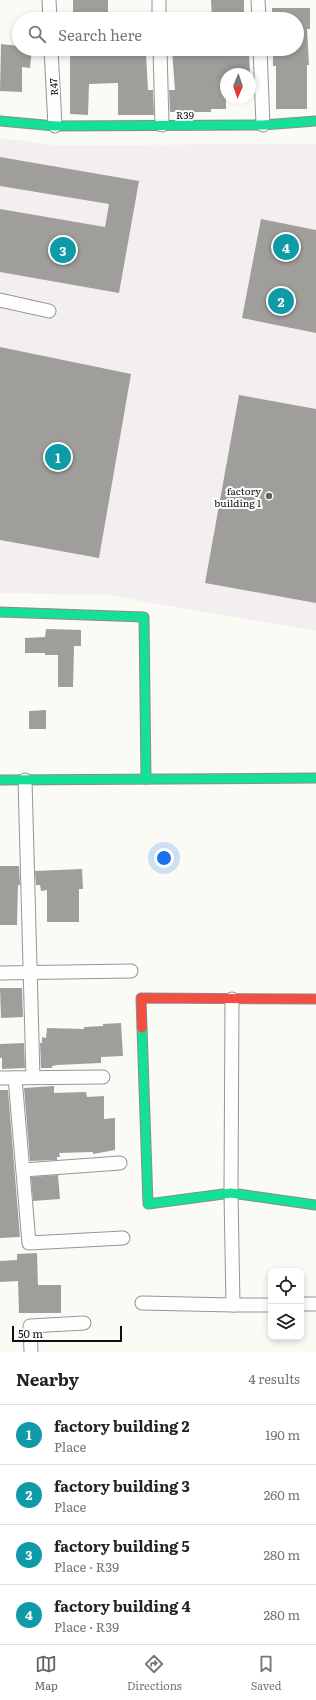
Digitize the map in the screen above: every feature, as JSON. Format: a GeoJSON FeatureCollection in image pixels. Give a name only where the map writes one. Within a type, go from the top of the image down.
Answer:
{"type":"FeatureCollection","features":[{"type":"Feature","properties":{"kind":"street"},"geometry":{"type":"LineString","coordinates":[[49,0],[50,12]]}},
{"type":"Feature","properties":{"kind":"street"},"geometry":{"type":"LineString","coordinates":[[159,0],[159,12]]}},
{"type":"Feature","properties":{"kind":"street"},"geometry":{"type":"LineString","coordinates":[[258,0],[259,12]]}},
{"type":"Feature","properties":{"kind":"street","name":"R47"},"geometry":{"type":"LineString","coordinates":[[51,56],[55,126]]}},
{"type":"Feature","properties":{"kind":"street"},"geometry":{"type":"LineString","coordinates":[[160,56],[162,125]]}},
{"type":"Feature","properties":{"kind":"street"},"geometry":{"type":"LineString","coordinates":[[260,56],[263,125]]}},
{"type":"Feature","properties":{"kind":"street","name":"R39"},"geometry":{"type":"LineString","coordinates":[[0,121],[55,126],[263,125],[316,121]]}},
{"type":"Feature","properties":{"kind":"street"},"geometry":{"type":"LineString","coordinates":[[0,300],[49,311]]}},
{"type":"Feature","properties":{"kind":"street"},"geometry":{"type":"LineString","coordinates":[[0,612],[144,617],[146,779]]}},
{"type":"Feature","properties":{"kind":"street"},"geometry":{"type":"LineString","coordinates":[[0,780],[316,778]]}},
{"type":"Feature","properties":{"kind":"street"},"geometry":{"type":"LineString","coordinates":[[25,780],[33,1077]]}},
{"type":"Feature","properties":{"kind":"street"},"geometry":{"type":"LineString","coordinates":[[0,973],[131,971]]}},
{"type":"Feature","properties":{"kind":"street"},"geometry":{"type":"LineString","coordinates":[[316,999],[141,998],[148,1204],[231,1194],[316,1205]]}},
{"type":"Feature","properties":{"kind":"street"},"geometry":{"type":"LineString","coordinates":[[232,999],[231,1194],[233,1305]]}},
{"type":"Feature","properties":{"kind":"street"},"geometry":{"type":"LineString","coordinates":[[0,1078],[103,1077]]}},
{"type":"Feature","properties":{"kind":"street"},"geometry":{"type":"LineString","coordinates":[[15,1078],[29,1243],[123,1238]]}},
{"type":"Feature","properties":{"kind":"street"},"geometry":{"type":"LineString","coordinates":[[23,1170],[120,1163]]}},
{"type":"Feature","properties":{"kind":"street"},"geometry":{"type":"LineString","coordinates":[[142,1303],[268,1305]]}},
{"type":"Feature","properties":{"kind":"street"},"geometry":{"type":"LineString","coordinates":[[304,1304],[316,1304]]}},
{"type":"Feature","properties":{"kind":"street"},"geometry":{"type":"LineString","coordinates":[[31,1352],[30,1326],[84,1323]]}},
{"type":"Feature","properties":{"kind":"shaded area"},"geometry":{"type":"Polygon","coordinates":[[[0,138],[55,145],[316,144],[316,631],[107,595],[0,593],[0,138]]]}},
{"type":"Feature","properties":{"kind":"building"},"geometry":{"type":"Polygon","coordinates":[[[73,0],[108,0],[108,12],[73,12],[73,0]]]}},
{"type":"Feature","properties":{"kind":"building"},"geometry":{"type":"Polygon","coordinates":[[[211,0],[244,0],[244,12],[212,12],[211,0]]]}},
{"type":"Feature","properties":{"kind":"building"},"geometry":{"type":"Polygon","coordinates":[[[272,8],[310,8],[310,29],[307,29],[309,65],[307,65],[307,109],[276,109],[276,66],[273,66],[273,56],[304,56],[304,12],[272,12],[272,8]]]}},
{"type":"Feature","properties":{"kind":"building"},"geometry":{"type":"Polygon","coordinates":[[[1,44],[12,45],[12,56],[31,56],[30,68],[22,67],[22,92],[0,91],[1,44]]]}},
{"type":"Feature","properties":{"kind":"building"},"geometry":{"type":"Polygon","coordinates":[[[70,56],[146,56],[148,90],[153,90],[154,115],[118,115],[118,83],[89,84],[88,115],[70,114],[70,56]]]}},
{"type":"Feature","properties":{"kind":"building"},"geometry":{"type":"Polygon","coordinates":[[[172,56],[249,56],[250,68],[220,68],[220,104],[226,104],[226,109],[211,109],[211,112],[170,112],[169,90],[175,90],[172,56]]]}},
{"type":"Feature","properties":{"kind":"building"},"geometry":{"type":"Polygon","coordinates":[[[0,157],[139,181],[119,293],[0,272],[0,209],[105,227],[109,204],[0,186],[0,157]]]}},
{"type":"Feature","properties":{"kind":"building"},"geometry":{"type":"Polygon","coordinates":[[[261,219],[316,230],[316,333],[242,318],[261,219]]]}},
{"type":"Feature","properties":{"kind":"building"},"geometry":{"type":"Polygon","coordinates":[[[0,347],[131,374],[99,558],[0,540],[0,347]]]}},
{"type":"Feature","properties":{"kind":"building","name":"factory building 1"},"geometry":{"type":"Polygon","coordinates":[[[239,395],[316,409],[316,603],[205,583],[239,395]]]}},
{"type":"Feature","properties":{"kind":"building"},"geometry":{"type":"Polygon","coordinates":[[[46,629],[81,630],[81,646],[74,646],[73,687],[58,687],[58,655],[45,655],[45,653],[25,653],[25,638],[45,637],[46,629]]]}},
{"type":"Feature","properties":{"kind":"building"},"geometry":{"type":"Polygon","coordinates":[[[46,710],[46,729],[29,729],[29,711],[46,710]]]}},
{"type":"Feature","properties":{"kind":"building"},"geometry":{"type":"Polygon","coordinates":[[[0,866],[19,866],[20,885],[18,885],[17,925],[0,925],[0,866]]]}},
{"type":"Feature","properties":{"kind":"building"},"geometry":{"type":"Polygon","coordinates":[[[82,869],[83,889],[79,889],[79,922],[47,922],[47,890],[41,891],[40,885],[36,885],[35,871],[82,869]]]}},
{"type":"Feature","properties":{"kind":"building"},"geometry":{"type":"Polygon","coordinates":[[[0,988],[22,988],[23,1017],[1,1018],[0,988]]]}},
{"type":"Feature","properties":{"kind":"building"},"geometry":{"type":"Polygon","coordinates":[[[121,1023],[123,1056],[101,1057],[101,1063],[57,1065],[52,1066],[52,1068],[41,1068],[40,1043],[42,1043],[42,1037],[46,1038],[47,1028],[84,1029],[84,1027],[121,1023]]]}},
{"type":"Feature","properties":{"kind":"building"},"geometry":{"type":"Polygon","coordinates":[[[24,1043],[25,1068],[2,1069],[0,1044],[24,1043]]]}},
{"type":"Feature","properties":{"kind":"building"},"geometry":{"type":"Polygon","coordinates":[[[54,1086],[54,1093],[86,1092],[87,1097],[104,1096],[104,1119],[115,1118],[115,1150],[93,1154],[93,1152],[59,1153],[60,1157],[57,1157],[57,1160],[30,1161],[24,1088],[54,1086]]]}},
{"type":"Feature","properties":{"kind":"building"},"geometry":{"type":"Polygon","coordinates":[[[0,1090],[8,1090],[20,1237],[0,1238],[0,1090]]]}},
{"type":"Feature","properties":{"kind":"building"},"geometry":{"type":"Polygon","coordinates":[[[58,1175],[60,1199],[33,1201],[31,1177],[58,1175]]]}},
{"type":"Feature","properties":{"kind":"building"},"geometry":{"type":"Polygon","coordinates":[[[37,1253],[38,1285],[61,1285],[61,1313],[19,1313],[18,1281],[0,1282],[0,1261],[17,1260],[17,1254],[37,1253]]]}},
{"type":"Feature","properties":{"kind":"traffic: fast"},"geometry":{"type":"LineString","coordinates":[[0,121],[55,126],[263,125],[316,121]]}},
{"type":"Feature","properties":{"kind":"traffic: fast"},"geometry":{"type":"LineString","coordinates":[[0,612],[144,617],[146,779]]}},
{"type":"Feature","properties":{"kind":"traffic: fast"},"geometry":{"type":"LineString","coordinates":[[0,780],[316,778]]}},
{"type":"Feature","properties":{"kind":"traffic: fast"},"geometry":{"type":"LineString","coordinates":[[142,1028],[148,1204],[231,1193],[316,1205]]}},
{"type":"Feature","properties":{"kind":"traffic: jam"},"geometry":{"type":"LineString","coordinates":[[142,1028],[141,998],[316,999]]}},
{"type":"Feature","properties":{"kind":"place","name":"factory building 4"},"geometry":{"type":"Point","coordinates":[286,247]}},
{"type":"Feature","properties":{"kind":"place","name":"factory building 5"},"geometry":{"type":"Point","coordinates":[63,250]}},
{"type":"Feature","properties":{"kind":"place","name":"factory building 3"},"geometry":{"type":"Point","coordinates":[281,301]}},
{"type":"Feature","properties":{"kind":"place","name":"factory building 2"},"geometry":{"type":"Point","coordinates":[58,457]}},
{"type":"Feature","properties":{"kind":"place","name":"factory building 1"},"geometry":{"type":"Point","coordinates":[269,496]}}]}
